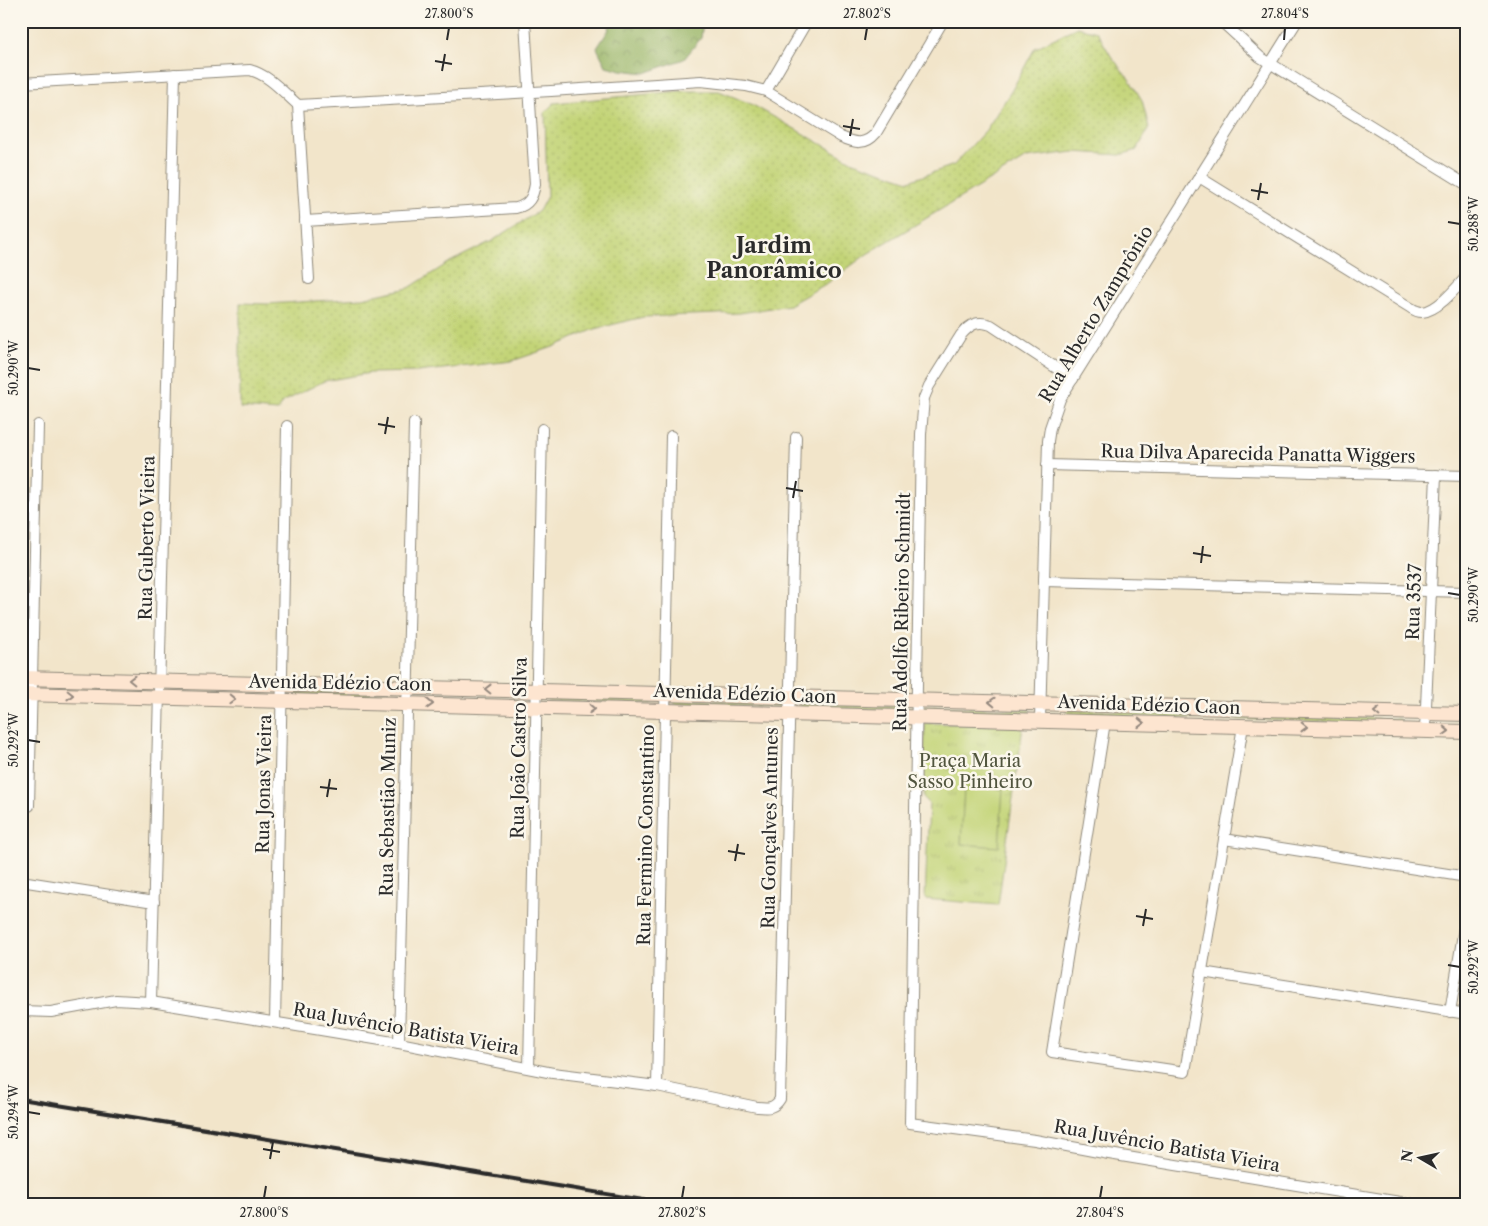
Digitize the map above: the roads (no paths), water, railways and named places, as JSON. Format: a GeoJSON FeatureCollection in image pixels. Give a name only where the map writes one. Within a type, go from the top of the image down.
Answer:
{"type":"FeatureCollection","features":[{"type":"Feature","properties":{"kind":"main road","name":"Avenida Edézio Caon"},"geometry":{"type":"LineString","coordinates":[[27,678],[1467,714]]}},
{"type":"Feature","properties":{"kind":"main road","name":"Avenida Edézio Caon"},"geometry":{"type":"LineString","coordinates":[[26,694],[1467,732]]}},
{"type":"Feature","properties":{"kind":"street"},"geometry":{"type":"LineString","coordinates":[[305,222],[524,206],[534,194],[536,184],[525,21]]}},
{"type":"Feature","properties":{"kind":"street"},"geometry":{"type":"LineString","coordinates":[[766,91],[807,21]]}},
{"type":"Feature","properties":{"kind":"street"},"geometry":{"type":"LineString","coordinates":[[21,83],[250,70],[260,72],[298,105],[530,93],[701,81],[746,86],[766,91],[841,137],[852,142],[862,142],[870,140],[876,133],[943,21]]}},
{"type":"Feature","properties":{"kind":"street"},"geometry":{"type":"LineString","coordinates":[[1221,21],[1243,43],[1270,63],[1467,185]]}},
{"type":"Feature","properties":{"kind":"street","name":"Rua Alberto Zamprônio"},"geometry":{"type":"LineString","coordinates":[[1040,720],[1050,428],[1060,399],[1297,21]]}},
{"type":"Feature","properties":{"kind":"street"},"geometry":{"type":"LineString","coordinates":[[1461,21],[1467,25]]}},
{"type":"Feature","properties":{"kind":"street","name":"Rua Guberto Vieira"},"geometry":{"type":"LineString","coordinates":[[151,1002],[175,74]]}},
{"type":"Feature","properties":{"kind":"street"},"geometry":{"type":"LineString","coordinates":[[298,105],[309,279]]}},
{"type":"Feature","properties":{"kind":"street"},"geometry":{"type":"LineString","coordinates":[[1199,177],[1410,308],[1420,312],[1430,311],[1438,306],[1467,276]]}},
{"type":"Feature","properties":{"kind":"street","name":"Rua Adolfo Ribeiro Schmidt"},"geometry":{"type":"LineString","coordinates":[[910,1123],[922,412],[924,398],[929,386],[967,328],[982,322],[991,325],[1073,379]]}},
{"type":"Feature","properties":{"kind":"street","name":"Rua Sebastião Muniz"},"geometry":{"type":"LineString","coordinates":[[399,1043],[414,423]]}},
{"type":"Feature","properties":{"kind":"street"},"geometry":{"type":"LineString","coordinates":[[29,806],[26,694],[38,425]]}},
{"type":"Feature","properties":{"kind":"street","name":"Rua Jonas Vieira"},"geometry":{"type":"LineString","coordinates":[[275,1022],[287,426]]}},
{"type":"Feature","properties":{"kind":"street","name":"Rua João Castro Silva"},"geometry":{"type":"LineString","coordinates":[[529,1068],[542,429]]}},
{"type":"Feature","properties":{"kind":"street","name":"Rua Fermino Constantino"},"geometry":{"type":"LineString","coordinates":[[657,1086],[671,436]]}},
{"type":"Feature","properties":{"kind":"street","name":"Rua Gonçalves Antunes"},"geometry":{"type":"LineString","coordinates":[[780,1099],[796,438]]}},
{"type":"Feature","properties":{"kind":"street","name":"Rua Dilva Aparecida Panatta Wiggers"},"geometry":{"type":"LineString","coordinates":[[1048,465],[1467,476]]}},
{"type":"Feature","properties":{"kind":"street","name":"Rua 3537"},"geometry":{"type":"LineString","coordinates":[[1425,730],[1436,475]]}},
{"type":"Feature","properties":{"kind":"street"},"geometry":{"type":"LineString","coordinates":[[1044,581],[1467,592]]}},
{"type":"Feature","properties":{"kind":"street"},"geometry":{"type":"LineString","coordinates":[[1105,722],[1052,1052],[1185,1072],[1243,726]]}},
{"type":"Feature","properties":{"kind":"street"},"geometry":{"type":"LineString","coordinates":[[1224,839],[1467,877]]}},
{"type":"Feature","properties":{"kind":"street"},"geometry":{"type":"LineString","coordinates":[[21,881],[154,902]]}},
{"type":"Feature","properties":{"kind":"street"},"geometry":{"type":"LineString","coordinates":[[1450,1012],[1467,910]]}},
{"type":"Feature","properties":{"kind":"street"},"geometry":{"type":"LineString","coordinates":[[1202,972],[1467,1014]]}},
{"type":"Feature","properties":{"kind":"street","name":"Rua Juvêncio Batista Vieira"},"geometry":{"type":"LineString","coordinates":[[21,1011],[51,1012],[116,1000],[151,1002],[399,1043],[566,1076],[657,1086],[756,1107],[768,1108],[776,1105],[780,1099]]}},
{"type":"Feature","properties":{"kind":"street","name":"Rua Juvêncio Batista Vieira"},"geometry":{"type":"LineString","coordinates":[[910,1123],[1035,1140],[1418,1205]]}},
{"type":"Feature","properties":{"kind":"railway"},"geometry":{"type":"LineString","coordinates":[[21,1099],[674,1205]]}},
{"type":"Feature","properties":{"kind":"district","name":"Jardim Panorâmico"},"geometry":{"type":"Point","coordinates":[774,258]}},
{"type":"Feature","properties":{"kind":"park label","name":"Praça Maria Sasso Pinheiro"},"geometry":{"type":"Point","coordinates":[970,771]}}]}
